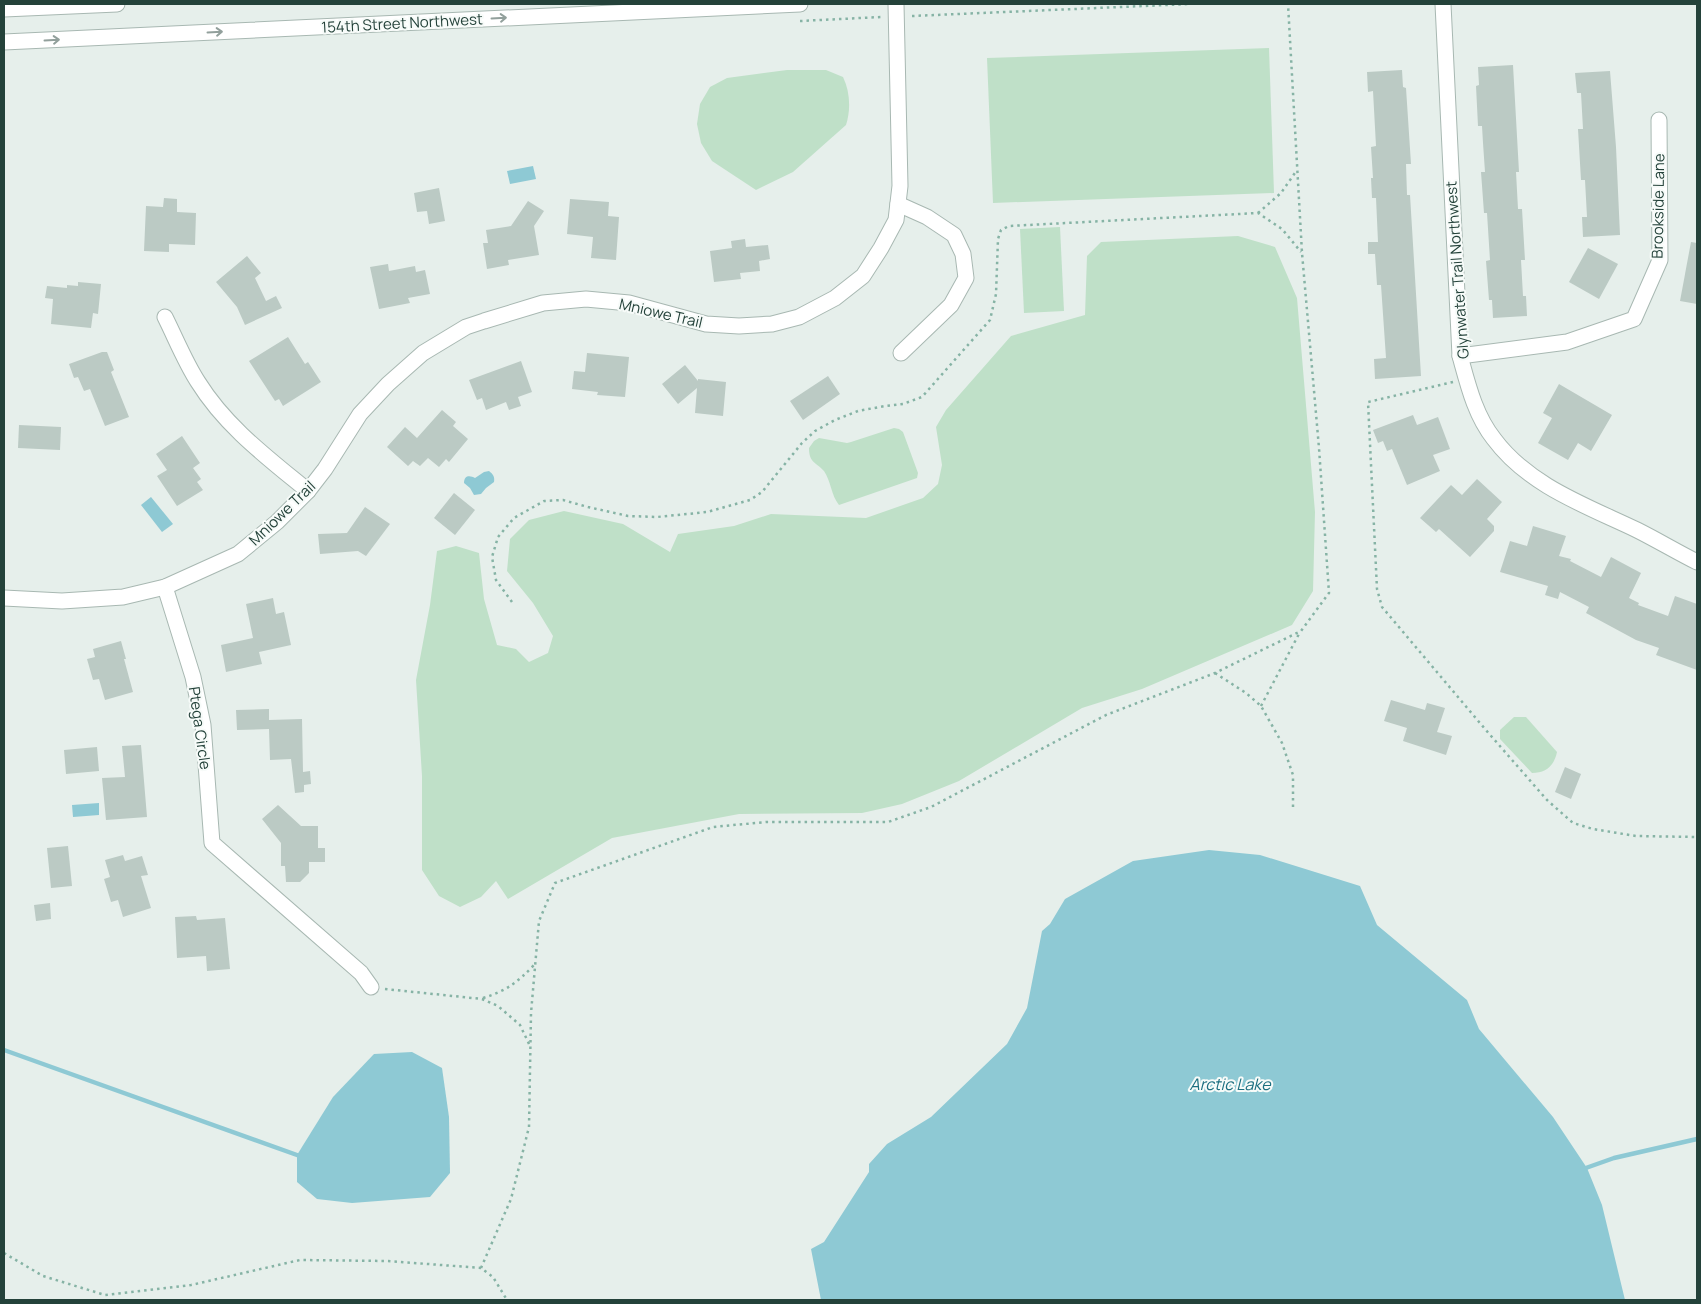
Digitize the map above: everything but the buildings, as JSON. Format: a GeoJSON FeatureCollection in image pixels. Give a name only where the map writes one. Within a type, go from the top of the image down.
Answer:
{"type":"FeatureCollection","features":[{"type":"Feature","properties":{"kind":"street"},"geometry":{"type":"LineString","coordinates":[[4,9],[117,4]]}},
{"type":"Feature","properties":{"kind":"street","name":"154th Street Northwest"},"geometry":{"type":"LineString","coordinates":[[4,42],[800,4]]}},
{"type":"Feature","properties":{"kind":"street","name":"Mniowe Trail"},"geometry":{"type":"LineString","coordinates":[[4,598],[62,601],[124,596],[165,587],[238,554],[277,522],[308,492],[360,414],[388,384],[423,353],[466,328],[500,315],[543,303],[586,299],[629,303],[706,324],[738,326],[772,324],[799,317],[835,298],[863,276],[896,220],[900,186],[896,4]]}},
{"type":"Feature","properties":{"kind":"street","name":"Glynwater Trail Northwest"},"geometry":{"type":"LineString","coordinates":[[1443,4],[1460,356],[1472,400],[1494,439],[1513,460],[1533,477],[1565,496],[1697,562]]}},
{"type":"Feature","properties":{"kind":"street","name":"Brookside Lane"},"geometry":{"type":"LineString","coordinates":[[1460,356],[1568,342],[1634,319],[1660,260],[1659,120]]}},
{"type":"Feature","properties":{"kind":"street"},"geometry":{"type":"LineString","coordinates":[[898,204],[927,217],[954,235],[962,254],[966,278],[951,305],[901,353]]}},
{"type":"Feature","properties":{"kind":"street"},"geometry":{"type":"LineString","coordinates":[[165,317],[198,382],[227,421],[252,445],[308,492]]}},
{"type":"Feature","properties":{"kind":"street","name":"Ptega Circle"},"geometry":{"type":"LineString","coordinates":[[165,587],[193,677],[203,725],[212,843],[361,973],[370,987]]}},
{"type":"Feature","properties":{"kind":"path"},"geometry":{"type":"LineString","coordinates":[[1261,706],[1301,631],[1328,593],[1319,448],[1302,253],[1288,4]]}},
{"type":"Feature","properties":{"kind":"path"},"geometry":{"type":"LineString","coordinates":[[1258,213],[1281,193],[1297,169]]}},
{"type":"Feature","properties":{"kind":"path"},"geometry":{"type":"LineString","coordinates":[[512,602],[496,580],[492,557],[498,537],[514,518],[544,501],[563,500],[628,516],[657,517],[706,512],[750,500],[762,492],[802,443],[815,431],[835,420],[858,411],[903,404],[922,397],[990,320],[996,294],[998,239],[1001,230],[1009,226],[1258,213],[1282,229],[1302,253]]}},
{"type":"Feature","properties":{"kind":"path"},"geometry":{"type":"LineString","coordinates":[[1466,378],[1368,402],[1377,589],[1382,607],[1547,800],[1573,823],[1593,830],[1636,836],[1697,837]]}},
{"type":"Feature","properties":{"kind":"path"},"geometry":{"type":"LineString","coordinates":[[481,1268],[511,1199],[529,1127],[531,1012],[539,920],[555,883],[713,827],[766,822],[888,822],[931,807],[1106,715],[1216,673],[1301,631]]}},
{"type":"Feature","properties":{"kind":"path"},"geometry":{"type":"LineString","coordinates":[[1216,673],[1246,692],[1261,706],[1282,743],[1293,775],[1293,807]]}},
{"type":"Feature","properties":{"kind":"path"},"geometry":{"type":"LineString","coordinates":[[482,999],[498,994],[516,983],[535,964]]}},
{"type":"Feature","properties":{"kind":"path"},"geometry":{"type":"LineString","coordinates":[[370,987],[482,999],[498,1006],[520,1025],[530,1047]]}},
{"type":"Feature","properties":{"kind":"path"},"geometry":{"type":"LineString","coordinates":[[4,1252],[43,1276],[105,1295],[191,1285],[300,1260],[388,1261],[481,1268],[493,1277],[507,1300]]}},
{"type":"Feature","properties":{"kind":"green space"},"geometry":{"type":"Polygon","coordinates":[[[1269,48],[1274,193],[993,203],[987,58],[1269,48]]]}},
{"type":"Feature","properties":{"kind":"green space"},"geometry":{"type":"Polygon","coordinates":[[[787,70],[826,70],[843,77],[848,94],[848,119],[846,125],[793,172],[756,190],[712,161],[701,143],[697,124],[700,104],[710,87],[727,78],[787,70]]]}},
{"type":"Feature","properties":{"kind":"green space"},"geometry":{"type":"Polygon","coordinates":[[[1060,227],[1064,311],[1024,313],[1020,229],[1060,227]]]}},
{"type":"Feature","properties":{"kind":"green space"},"geometry":{"type":"Polygon","coordinates":[[[1238,236],[1275,247],[1297,298],[1315,512],[1313,591],[1292,625],[1142,689],[1082,708],[959,781],[902,804],[862,813],[739,814],[612,838],[508,899],[496,881],[481,897],[460,907],[439,896],[422,870],[422,776],[416,680],[430,605],[437,551],[456,546],[479,553],[484,599],[497,645],[516,649],[529,662],[548,653],[553,636],[533,603],[507,571],[510,539],[529,520],[564,511],[623,524],[670,552],[678,534],[734,526],[771,514],[866,518],[923,498],[938,484],[942,465],[936,427],[946,410],[1011,336],[1085,315],[1087,256],[1101,242],[1238,236]]]}},
{"type":"Feature","properties":{"kind":"green space"},"geometry":{"type":"Polygon","coordinates":[[[894,428],[903,432],[918,473],[917,478],[839,505],[824,471],[810,457],[809,448],[814,441],[819,438],[847,443],[894,428]]]}},
{"type":"Feature","properties":{"kind":"green space"},"geometry":{"type":"Polygon","coordinates":[[[1514,717],[1526,717],[1557,752],[1549,768],[1541,772],[1532,773],[1500,739],[1500,730],[1514,717]]]}},
{"type":"Feature","properties":{"kind":"water"},"geometry":{"type":"Polygon","coordinates":[[[533,166],[536,179],[510,184],[507,171],[533,166]]]}},
{"type":"Feature","properties":{"kind":"water"},"geometry":{"type":"Polygon","coordinates":[[[489,471],[493,476],[494,482],[481,494],[474,495],[464,483],[465,478],[469,476],[475,478],[489,471]]]}},
{"type":"Feature","properties":{"kind":"water"},"geometry":{"type":"Polygon","coordinates":[[[151,497],[173,524],[162,532],[141,505],[151,497]]]}},
{"type":"Feature","properties":{"kind":"water"},"geometry":{"type":"Polygon","coordinates":[[[99,803],[99,815],[73,817],[72,805],[99,803]]]}},
{"type":"Feature","properties":{"kind":"water","name":"Arctic Lake"},"geometry":{"type":"Polygon","coordinates":[[[1209,850],[1260,855],[1360,886],[1377,925],[1467,1000],[1479,1029],[1553,1117],[1587,1168],[1602,1205],[1625,1300],[821,1300],[811,1249],[824,1242],[869,1172],[869,1164],[887,1144],[931,1117],[1007,1044],[1027,1008],[1042,931],[1050,924],[1065,899],[1133,861],[1209,850]]]}},
{"type":"Feature","properties":{"kind":"water"},"geometry":{"type":"Polygon","coordinates":[[[412,1052],[442,1068],[449,1117],[450,1173],[430,1197],[352,1203],[317,1199],[297,1182],[297,1155],[333,1097],[374,1054],[412,1052]]]}},
{"type":"Feature","properties":{"kind":"waterway"},"geometry":{"type":"LineString","coordinates":[[4,1050],[297,1155]]}},
{"type":"Feature","properties":{"kind":"waterway"},"geometry":{"type":"LineString","coordinates":[[1583,1169],[1614,1158],[1697,1139]]}}]}
